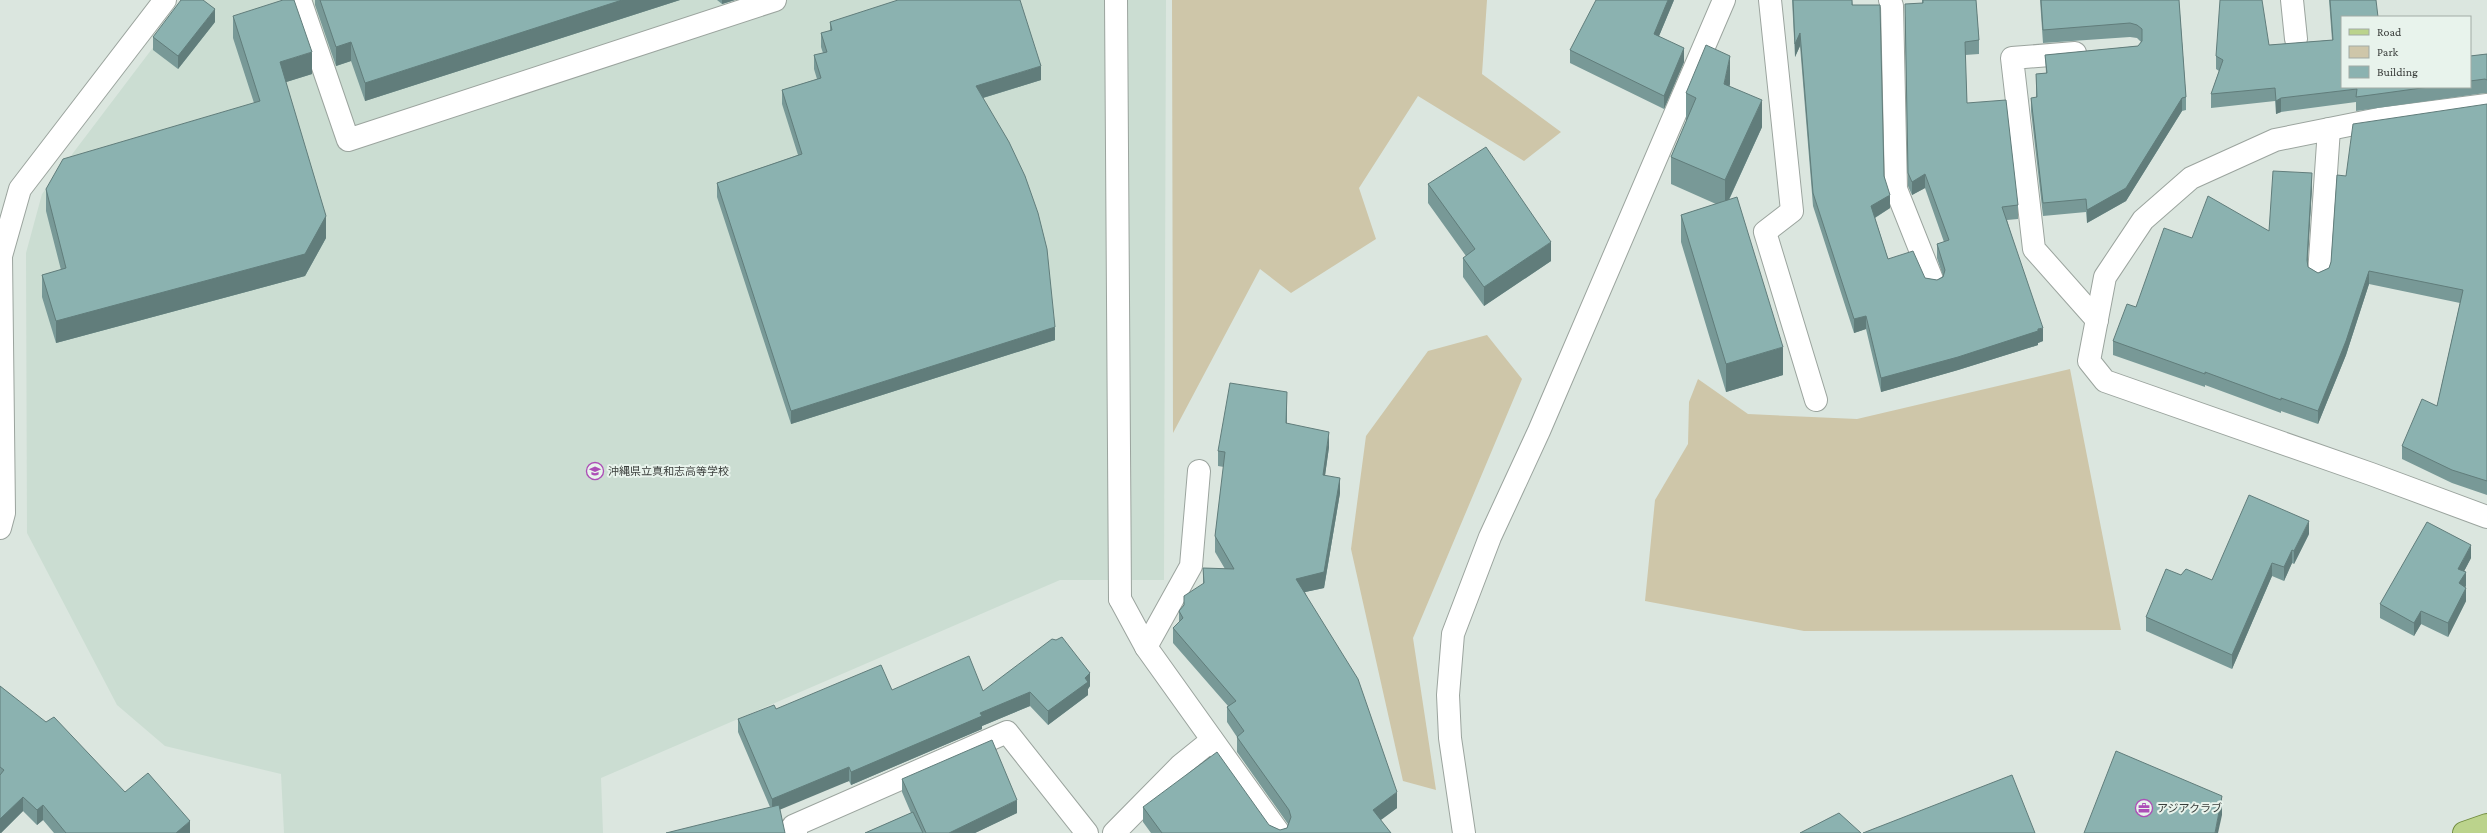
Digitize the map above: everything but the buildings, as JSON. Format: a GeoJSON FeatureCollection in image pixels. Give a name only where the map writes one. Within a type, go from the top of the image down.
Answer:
{"type":"FeatureCollection","features":[{"type":"Feature","properties":{"kind":"main road"},"geometry":{"type":"LineString","coordinates":[[2464,833],[2487,825]]}},
{"type":"Feature","properties":{"kind":"street"},"geometry":{"type":"LineString","coordinates":[[0,528],[4,513],[1,401],[1,256],[20,189],[165,0]]}},
{"type":"Feature","properties":{"kind":"street"},"geometry":{"type":"LineString","coordinates":[[300,0],[348,140],[776,0]]}},
{"type":"Feature","properties":{"kind":"street"},"geometry":{"type":"LineString","coordinates":[[1116,0],[1120,599],[1146,647],[1279,833]]}},
{"type":"Feature","properties":{"kind":"street"},"geometry":{"type":"LineString","coordinates":[[1464,833],[1450,738],[1448,695],[1453,634],[1490,537],[1539,430],[1724,0]]}},
{"type":"Feature","properties":{"kind":"street"},"geometry":{"type":"LineString","coordinates":[[1770,0],[1792,211],[1766,232],[1816,400]]}},
{"type":"Feature","properties":{"kind":"street"},"geometry":{"type":"LineString","coordinates":[[1890,0],[1892,6],[1896,189],[1933,282]]}},
{"type":"Feature","properties":{"kind":"street"},"geometry":{"type":"LineString","coordinates":[[2292,0],[2296,39]]}},
{"type":"Feature","properties":{"kind":"street"},"geometry":{"type":"LineString","coordinates":[[2097,320],[2034,249],[2012,58],[2099,51]]}},
{"type":"Feature","properties":{"kind":"street"},"geometry":{"type":"LineString","coordinates":[[2487,106],[2379,119],[2274,140],[2191,178],[2144,220],[2105,277],[2089,361],[2105,381],[2371,474],[2487,517]]}},
{"type":"Feature","properties":{"kind":"street"},"geometry":{"type":"LineString","coordinates":[[2319,274],[2330,129]]}},
{"type":"Feature","properties":{"kind":"street"},"geometry":{"type":"LineString","coordinates":[[1146,647],[1191,566],[1199,471]]}},
{"type":"Feature","properties":{"kind":"street"},"geometry":{"type":"LineString","coordinates":[[796,833],[793,826],[1007,732],[1088,833]]}},
{"type":"Feature","properties":{"kind":"street"},"geometry":{"type":"LineString","coordinates":[[1114,833],[1181,765],[1212,740]]}},
{"type":"Feature","properties":{"kind":"shaded area","name":"沖縄県立真和志高等学校"},"geometry":{"type":"Polygon","coordinates":[[[189,0],[1166,0],[1164,580],[1060,580],[601,778],[603,833],[284,833],[281,774],[165,746],[117,705],[27,533],[26,253],[42,194],[189,0]]]}},
{"type":"Feature","properties":{"kind":"green space"},"geometry":{"type":"Polygon","coordinates":[[[1172,0],[1487,0],[1482,74],[1561,132],[1524,161],[1418,96],[1359,188],[1376,239],[1291,293],[1260,269],[1173,433],[1172,0]]]}},
{"type":"Feature","properties":{"kind":"green space"},"geometry":{"type":"Polygon","coordinates":[[[1487,335],[1522,379],[1413,638],[1436,790],[1403,781],[1351,549],[1366,436],[1428,351],[1487,335]]]}},
{"type":"Feature","properties":{"kind":"green space"},"geometry":{"type":"Polygon","coordinates":[[[2070,369],[2121,630],[1804,631],[1645,601],[1655,500],[1688,444],[1689,402],[1698,379],[1748,414],[1857,419],[2070,369]]]}},
{"type":"Feature","properties":{"kind":"place","name":"沖縄県立真和志高等学校"},"geometry":{"type":"Point","coordinates":[595,471]}},
{"type":"Feature","properties":{"kind":"place","name":"アジアクラブ"},"geometry":{"type":"Point","coordinates":[2144,808]}}]}
